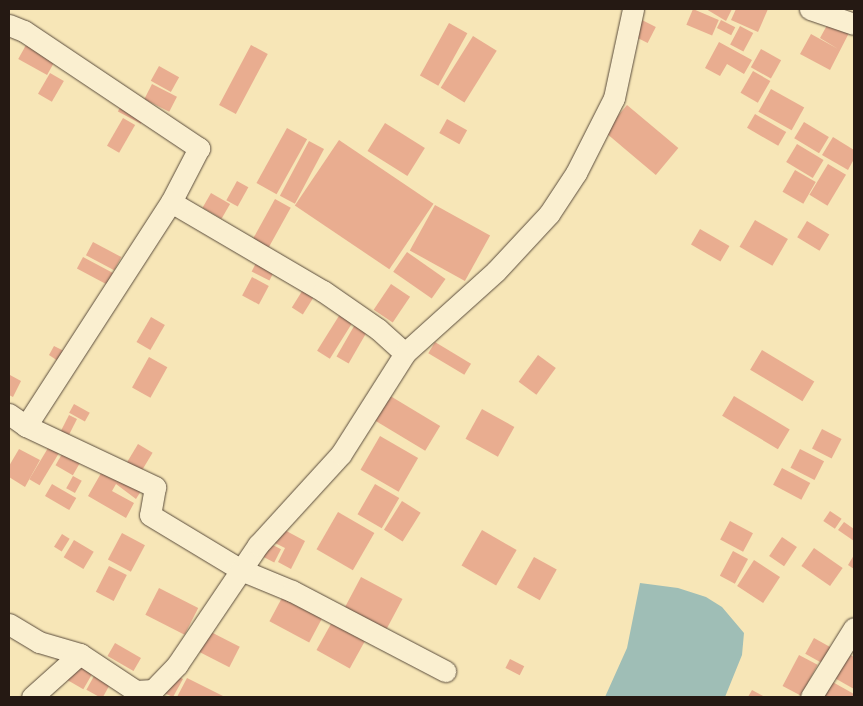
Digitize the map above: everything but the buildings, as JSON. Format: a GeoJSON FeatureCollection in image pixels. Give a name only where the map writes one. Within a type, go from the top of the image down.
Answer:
{"type":"FeatureCollection","features":[{"type":"Feature","properties":{"kind":"street"},"geometry":{"type":"LineString","coordinates":[[9,624],[39,642],[80,654],[136,691],[153,690],[178,665],[258,545],[341,454],[405,353],[496,271],[548,214],[576,173],[614,98],[633,9]]}},
{"type":"Feature","properties":{"kind":"street"},"geometry":{"type":"LineString","coordinates":[[810,9],[854,24]]}},
{"type":"Feature","properties":{"kind":"street"},"geometry":{"type":"LineString","coordinates":[[9,25],[24,31],[199,148],[171,202],[26,426]]}},
{"type":"Feature","properties":{"kind":"street"},"geometry":{"type":"LineString","coordinates":[[171,202],[323,291],[378,329],[405,353]]}},
{"type":"Feature","properties":{"kind":"street"},"geometry":{"type":"LineString","coordinates":[[9,414],[26,426],[155,487],[150,515],[241,570],[292,591],[445,671]]}},
{"type":"Feature","properties":{"kind":"street"},"geometry":{"type":"LineString","coordinates":[[811,697],[854,628]]}},
{"type":"Feature","properties":{"kind":"street"},"geometry":{"type":"LineString","coordinates":[[32,697],[80,654]]}},
{"type":"Feature","properties":{"kind":"water"},"geometry":{"type":"Polygon","coordinates":[[[640,583],[678,588],[706,597],[722,607],[744,633],[742,655],[725,697],[605,697],[627,648],[640,583]]]}}]}
